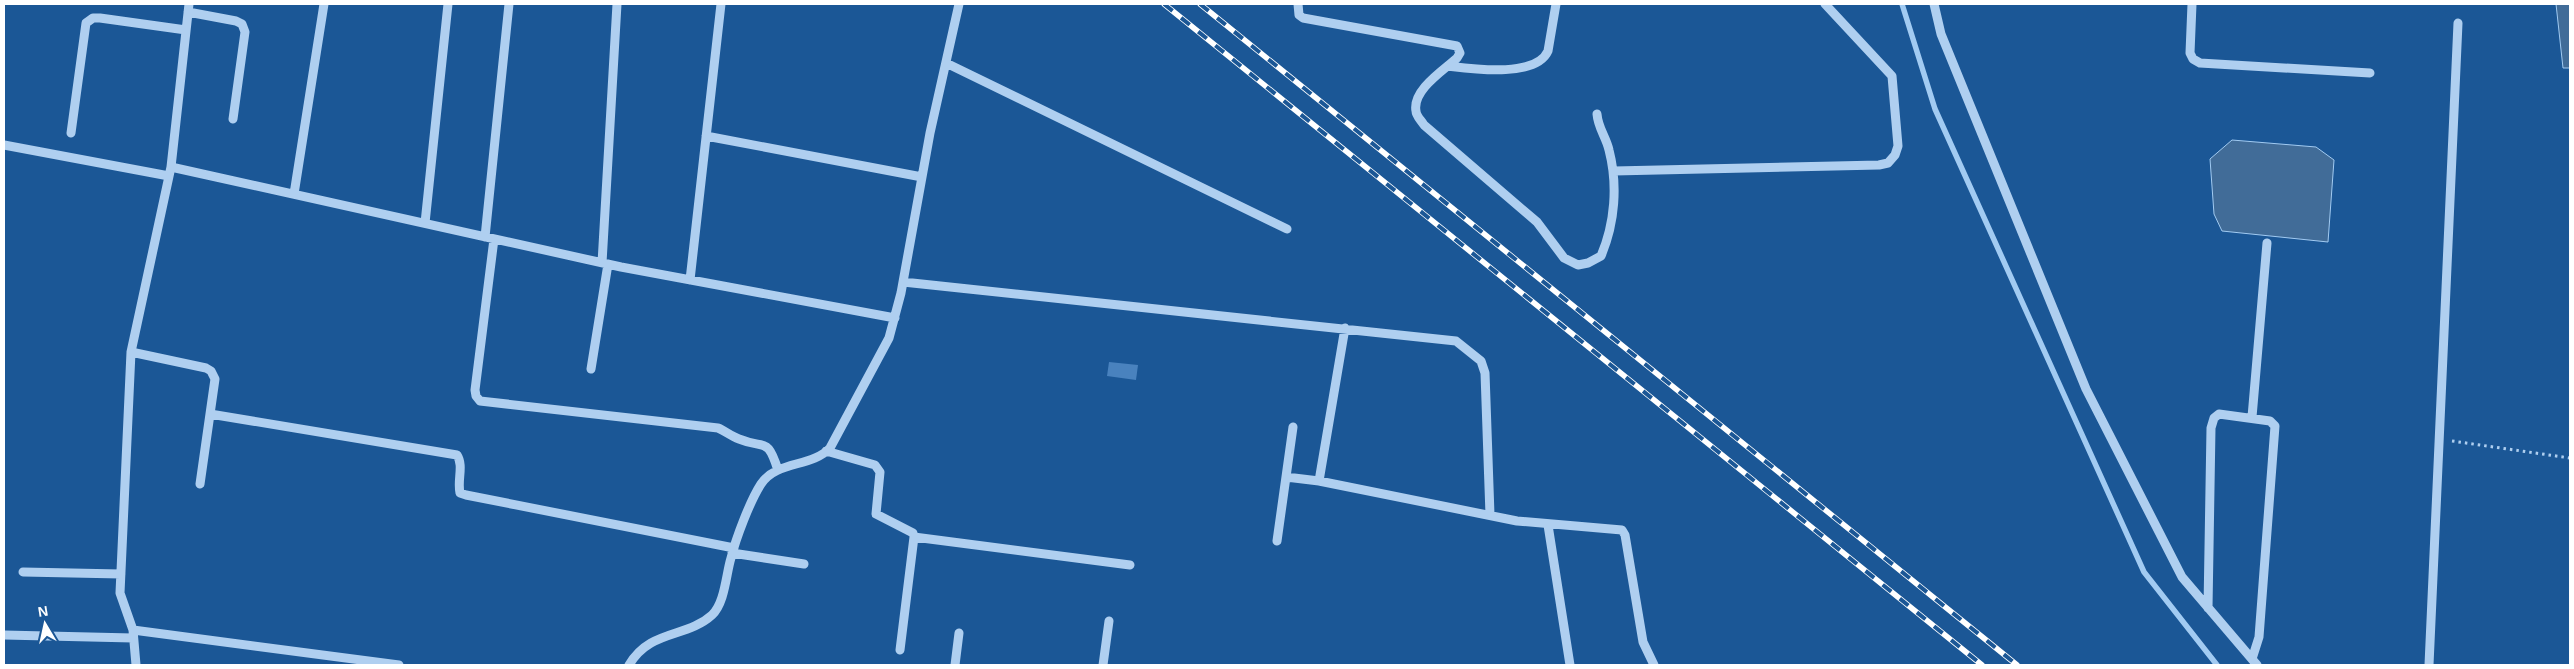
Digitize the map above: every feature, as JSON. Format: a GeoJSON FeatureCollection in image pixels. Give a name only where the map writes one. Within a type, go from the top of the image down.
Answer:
{"type":"FeatureCollection","features":[{"type":"Feature","properties":{"kind":"street"},"geometry":{"type":"LineString","coordinates":[[294,194],[324,4]]}},
{"type":"Feature","properties":{"kind":"street"},"geometry":{"type":"LineString","coordinates":[[426,224],[448,4]]}},
{"type":"Feature","properties":{"kind":"street"},"geometry":{"type":"LineString","coordinates":[[485,237],[508,4]]}},
{"type":"Feature","properties":{"kind":"street"},"geometry":{"type":"LineString","coordinates":[[591,369],[605,263],[617,4]]}},
{"type":"Feature","properties":{"kind":"street"},"geometry":{"type":"LineString","coordinates":[[690,280],[721,4]]}},
{"type":"Feature","properties":{"kind":"street"},"geometry":{"type":"LineString","coordinates":[[630,665],[648,644],[663,636],[702,622],[713,614],[719,605],[733,551],[761,484],[771,472],[812,460],[826,451],[886,346],[903,282],[922,177],[959,4]]}},
{"type":"Feature","properties":{"kind":"street"},"geometry":{"type":"LineString","coordinates":[[1298,4],[1299,15],[1303,18],[1449,43],[1457,46],[1460,53],[1420,92],[1415,105],[1416,113],[1424,125],[1537,222],[1564,258],[1578,265],[1588,263],[1601,256],[1606,244],[1615,198],[1614,171],[1609,148],[1598,126],[1597,114]]}},
{"type":"Feature","properties":{"kind":"street"},"geometry":{"type":"LineString","coordinates":[[1448,66],[1491,70],[1538,63],[1548,51],[1556,4]]}},
{"type":"Feature","properties":{"kind":"street"},"geometry":{"type":"LineString","coordinates":[[1614,171],[1879,165],[1888,162],[1895,155],[1899,137],[1892,76],[1825,4]]}},
{"type":"Feature","properties":{"kind":"street"},"geometry":{"type":"LineString","coordinates":[[1934,4],[1942,34],[2086,389],[2182,577],[2254,662]]}},
{"type":"Feature","properties":{"kind":"street"},"geometry":{"type":"LineString","coordinates":[[2192,4],[2190,53],[2193,59],[2200,63],[2370,74]]}},
{"type":"Feature","properties":{"kind":"street"},"geometry":{"type":"LineString","coordinates":[[136,665],[133,634],[120,593],[131,352],[170,171],[188,8],[242,24],[245,32],[232,119]]}},
{"type":"Feature","properties":{"kind":"street"},"geometry":{"type":"LineString","coordinates":[[71,132],[86,23],[93,18],[100,18],[186,30]]}},
{"type":"Feature","properties":{"kind":"street"},"geometry":{"type":"LineString","coordinates":[[2429,665],[2458,23]]}},
{"type":"Feature","properties":{"kind":"street"},"geometry":{"type":"LineString","coordinates":[[946,62],[1287,229]]}},
{"type":"Feature","properties":{"kind":"street"},"geometry":{"type":"LineString","coordinates":[[706,136],[922,177]]}},
{"type":"Feature","properties":{"kind":"street"},"geometry":{"type":"LineString","coordinates":[[4,145],[170,171],[294,194],[605,263],[894,318]]}},
{"type":"Feature","properties":{"kind":"street"},"geometry":{"type":"LineString","coordinates":[[494,239],[475,390],[476,396],[480,401],[718,428],[738,439],[765,445],[772,452],[778,470]]}},
{"type":"Feature","properties":{"kind":"street"},"geometry":{"type":"LineString","coordinates":[[2252,417],[2267,243]]}},
{"type":"Feature","properties":{"kind":"street"},"geometry":{"type":"LineString","coordinates":[[903,282],[1448,339],[1469,350],[1481,361],[1485,372],[1490,516]]}},
{"type":"Feature","properties":{"kind":"street"},"geometry":{"type":"LineString","coordinates":[[1319,481],[1345,328]]}},
{"type":"Feature","properties":{"kind":"street"},"geometry":{"type":"LineString","coordinates":[[131,352],[206,368],[211,371],[215,379],[200,484]]}},
{"type":"Feature","properties":{"kind":"street"},"geometry":{"type":"LineString","coordinates":[[210,414],[458,455],[460,460],[458,486],[460,493],[466,495],[804,564]]}},
{"type":"Feature","properties":{"kind":"street"},"geometry":{"type":"LineString","coordinates":[[2208,608],[2211,428],[2214,418],[2219,414],[2252,417],[2270,421],[2275,426],[2259,637],[2254,662]]}},
{"type":"Feature","properties":{"kind":"street"},"geometry":{"type":"LineString","coordinates":[[1277,541],[1293,427]]}},
{"type":"Feature","properties":{"kind":"street"},"geometry":{"type":"LineString","coordinates":[[826,451],[875,465],[880,472],[876,514],[910,530],[914,537],[900,650]]}},
{"type":"Feature","properties":{"kind":"street"},"geometry":{"type":"LineString","coordinates":[[1286,478],[1319,481],[1490,516],[1548,525],[1622,530],[1625,535],[1643,642],[1654,665]]}},
{"type":"Feature","properties":{"kind":"street"},"geometry":{"type":"LineString","coordinates":[[1548,525],[1570,665]]}},
{"type":"Feature","properties":{"kind":"street"},"geometry":{"type":"LineString","coordinates":[[914,537],[1130,565]]}},
{"type":"Feature","properties":{"kind":"street"},"geometry":{"type":"LineString","coordinates":[[23,572],[121,574]]}},
{"type":"Feature","properties":{"kind":"street"},"geometry":{"type":"LineString","coordinates":[[1103,665],[1109,622]]}},
{"type":"Feature","properties":{"kind":"street"},"geometry":{"type":"LineString","coordinates":[[954,665],[959,633]]}},
{"type":"Feature","properties":{"kind":"street"},"geometry":{"type":"LineString","coordinates":[[4,635],[133,634],[400,665]]}},
{"type":"Feature","properties":{"kind":"path"},"geometry":{"type":"LineString","coordinates":[[2439,440],[2570,458]]}},
{"type":"Feature","properties":{"kind":"water"},"geometry":{"type":"Polygon","coordinates":[[[2556,4],[2570,4],[2570,68],[2563,68],[2556,4]]]}},
{"type":"Feature","properties":{"kind":"water"},"geometry":{"type":"Polygon","coordinates":[[[2232,140],[2316,147],[2334,160],[2328,242],[2222,231],[2214,214],[2210,159],[2232,140]]]}},
{"type":"Feature","properties":{"kind":"building"},"geometry":{"type":"Polygon","coordinates":[[[1109,362],[1138,365],[1136,380],[1107,376],[1109,362]]]}},
{"type":"Feature","properties":{"kind":"waterway"},"geometry":{"type":"LineString","coordinates":[[1902,4],[1935,109],[2144,572],[2217,665]]}},
{"type":"Feature","properties":{"kind":"railway"},"geometry":{"type":"LineString","coordinates":[[1164,4],[1982,665]]}},
{"type":"Feature","properties":{"kind":"railway"},"geometry":{"type":"LineString","coordinates":[[1200,4],[2017,665]]}}]}
